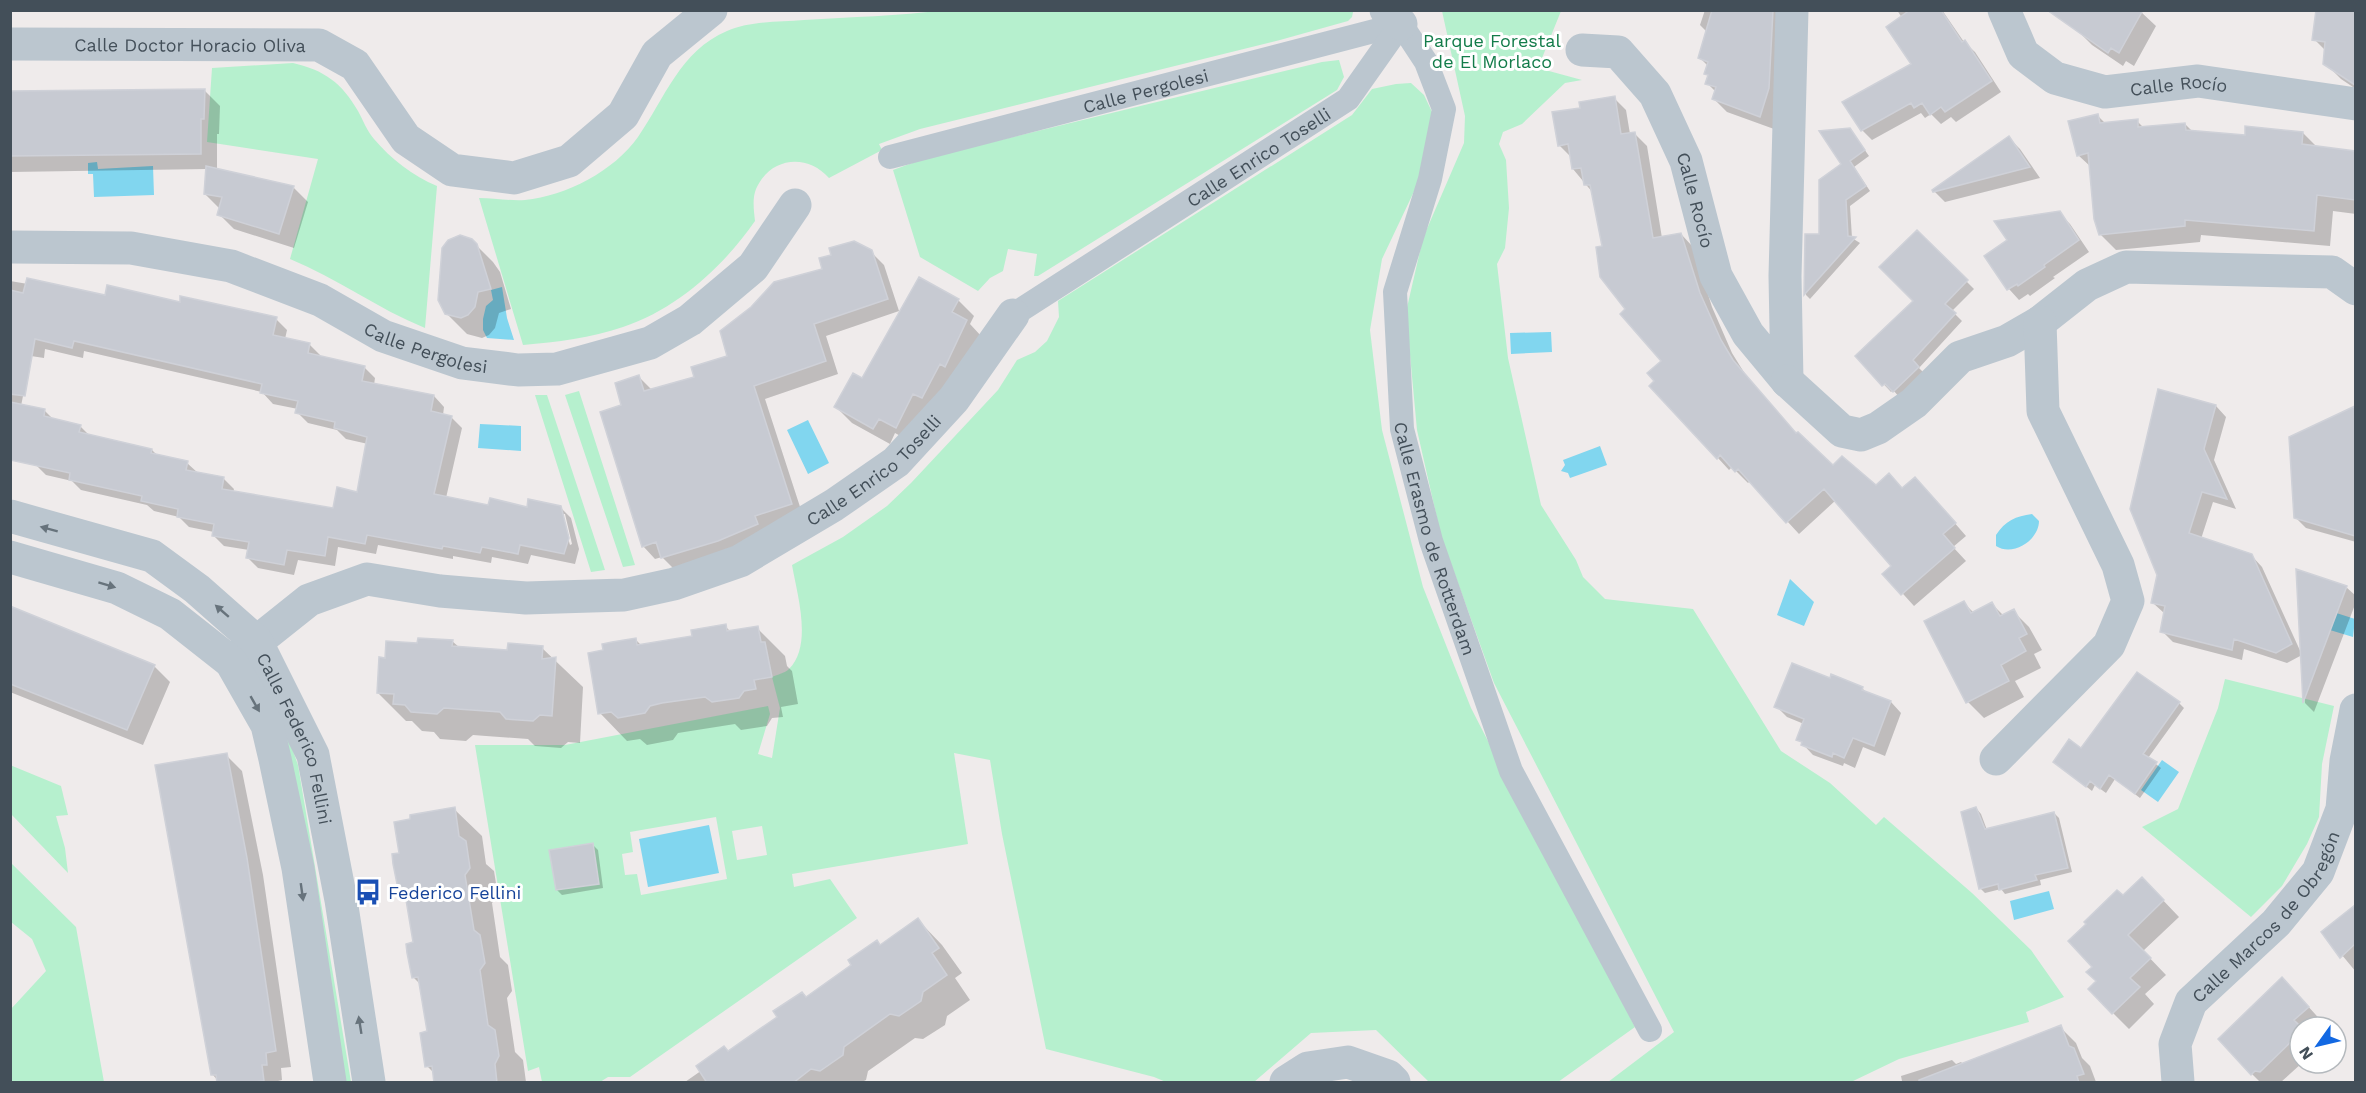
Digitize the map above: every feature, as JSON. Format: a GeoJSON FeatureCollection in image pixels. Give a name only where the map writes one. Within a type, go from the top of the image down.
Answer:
{"type":"FeatureCollection","features":[{"type":"Feature","properties":{"kind":"street","name":"Calle Doctor Horacio Oliva"},"geometry":{"type":"LineString","coordinates":[[10,44],[319,45],[355,65],[406,139],[452,170],[514,178],[569,161],[623,115],[657,54],[711,10]]}},
{"type":"Feature","properties":{"kind":"street"},"geometry":{"type":"LineString","coordinates":[[1786,381],[1785,276],[1792,10]]}},
{"type":"Feature","properties":{"kind":"street","name":"Calle Rocío"},"geometry":{"type":"LineString","coordinates":[[2004,10],[2023,54],[2055,78],[2105,92],[2198,81],[2355,104]]}},
{"type":"Feature","properties":{"kind":"street","name":"Calle Pergolesi"},"geometry":{"type":"LineString","coordinates":[[890,157],[1394,17]]}},
{"type":"Feature","properties":{"kind":"street","name":"Calle Enrico Toselli"},"geometry":{"type":"LineString","coordinates":[[231,662],[309,600],[367,579],[440,591],[526,598],[624,595],[674,584],[740,561],[834,505],[896,462],[954,399],[1013,315],[1348,99],[1394,17]]}},
{"type":"Feature","properties":{"kind":"street","name":"Calle Erasmo de Rotterdam"},"geometry":{"type":"LineString","coordinates":[[1394,17],[1426,62],[1444,109],[1430,178],[1395,292],[1402,429],[1431,541],[1511,771],[1650,1030]]}},
{"type":"Feature","properties":{"kind":"street","name":"Calle Rocío"},"geometry":{"type":"LineString","coordinates":[[1582,50],[1618,52],[1655,94],[1686,161],[1716,276],[1748,334],[1786,381],[1842,431],[1861,435],[1878,428],[1914,404],[1960,357],[2007,341],[2040,322]]}},
{"type":"Feature","properties":{"kind":"street","name":"Calle Pergolesi"},"geometry":{"type":"LineString","coordinates":[[10,247],[131,248],[231,266],[320,300],[383,336],[462,363],[518,370],[557,369],[650,343],[690,320],[753,267],[795,205]]}},
{"type":"Feature","properties":{"kind":"street"},"geometry":{"type":"LineString","coordinates":[[1996,759],[2109,645],[2128,601],[2118,565],[2043,411],[2040,322],[2087,285],[2126,267],[2332,272],[2355,289]]}},
{"type":"Feature","properties":{"kind":"street","name":"Calle Federico Fellini"},"geometry":{"type":"LineString","coordinates":[[10,516],[152,556],[197,589],[256,641],[313,755],[341,900],[369,1083]]}},
{"type":"Feature","properties":{"kind":"street","name":"Calle Federico Fellini"},"geometry":{"type":"LineString","coordinates":[[10,557],[117,588],[170,614],[231,662],[267,724],[298,867],[330,1083]]}},
{"type":"Feature","properties":{"kind":"street","name":"Calle Marcos de Obregón"},"geometry":{"type":"LineString","coordinates":[[2178,1083],[2175,1044],[2191,1002],[2276,923],[2318,872],[2342,809],[2346,761],[2355,710]]}},
{"type":"Feature","properties":{"kind":"street"},"geometry":{"type":"LineString","coordinates":[[1286,1083],[1308,1068],[1348,1062],[1388,1076],[1394,1083]]}},
{"type":"Feature","properties":{"kind":"green space"},"geometry":{"type":"Polygon","coordinates":[[[945,10],[1353,12],[1348,21],[1280,40],[920,129],[879,144],[882,150],[829,178],[820,170],[800,162],[779,165],[762,178],[756,189],[755,221],[713,270],[680,298],[643,319],[611,331],[574,339],[523,345],[479,198],[525,200],[541,198],[572,187],[603,171],[616,161],[638,137],[685,63],[711,40],[727,31],[765,22],[945,10]]]}},
{"type":"Feature","properties":{"kind":"green space","name":"Parque Forestal de El Morlaco"},"geometry":{"type":"Polygon","coordinates":[[[1442,11],[1561,11],[1538,68],[1582,80],[1565,83],[1522,124],[1503,132],[1499,144],[1506,160],[1509,208],[1505,248],[1497,264],[1508,358],[1541,505],[1576,560],[1583,577],[1605,599],[1693,609],[1781,751],[1830,783],[1876,825],[1884,817],[1972,893],[2031,950],[2064,997],[2026,1012],[2029,1022],[1899,1059],[1851,1082],[1608,1082],[1674,1032],[1494,683],[1441,536],[1417,430],[1406,312],[1423,238],[1464,143],[1465,116],[1442,11]]]}},
{"type":"Feature","properties":{"kind":"green space"},"geometry":{"type":"Polygon","coordinates":[[[1339,60],[1344,77],[1337,90],[1038,276],[1034,276],[1037,254],[1008,249],[1003,271],[990,278],[978,291],[920,257],[893,170],[926,158],[1322,62],[1339,60]]]}},
{"type":"Feature","properties":{"kind":"green space"},"geometry":{"type":"Polygon","coordinates":[[[293,63],[323,74],[339,85],[352,101],[369,133],[381,146],[411,172],[437,186],[425,328],[290,259],[318,159],[207,142],[212,68],[293,63]]]}},
{"type":"Feature","properties":{"kind":"green space"},"geometry":{"type":"Polygon","coordinates":[[[1411,83],[1424,95],[1433,114],[1418,183],[1382,259],[1370,330],[1382,430],[1423,587],[1471,708],[1635,1027],[1558,1082],[1429,1082],[1376,1030],[1311,1033],[1254,1082],[1166,1082],[1046,1049],[1002,834],[990,760],[954,753],[968,844],[792,874],[794,887],[830,879],[857,918],[630,1077],[608,1077],[600,1082],[542,1082],[539,1067],[528,1071],[475,745],[565,745],[768,706],[770,714],[758,754],[772,758],[780,708],[772,677],[789,669],[796,659],[802,633],[800,604],[792,565],[843,537],[887,506],[911,483],[998,390],[1017,360],[1035,352],[1047,341],[1059,317],[1058,301],[1352,115],[1372,89],[1411,83]],[[716,817],[630,832],[633,852],[622,854],[625,875],[637,874],[641,895],[727,879],[716,817]],[[762,826],[732,831],[737,860],[767,855],[762,826]],[[593,843],[550,850],[556,890],[599,884],[593,843]]]}},
{"type":"Feature","properties":{"kind":"green space"},"geometry":{"type":"Polygon","coordinates":[[[579,391],[635,565],[623,567],[565,395],[579,391]]]}},
{"type":"Feature","properties":{"kind":"green space"},"geometry":{"type":"Polygon","coordinates":[[[535,395],[547,395],[605,570],[591,572],[535,395]]]}},
{"type":"Feature","properties":{"kind":"green space"},"geometry":{"type":"Polygon","coordinates":[[[2225,679],[2334,706],[2322,764],[2319,817],[2307,844],[2282,886],[2251,917],[2142,827],[2178,809],[2218,708],[2225,679]]]}},
{"type":"Feature","properties":{"kind":"green space"},"geometry":{"type":"Polygon","coordinates":[[[287,734],[298,765],[351,1082],[345,1082],[281,736],[287,734]]]}},
{"type":"Feature","properties":{"kind":"green space"},"geometry":{"type":"Polygon","coordinates":[[[10,765],[61,786],[68,815],[56,816],[65,848],[68,873],[11,814],[10,765]]]}},
{"type":"Feature","properties":{"kind":"green space"},"geometry":{"type":"Polygon","coordinates":[[[10,862],[76,927],[104,1082],[11,1082],[11,1009],[46,971],[32,939],[11,922],[10,862]]]}},
{"type":"Feature","properties":{"kind":"water"},"geometry":{"type":"Polygon","coordinates":[[[97,162],[98,169],[153,166],[154,195],[94,197],[93,174],[88,174],[88,163],[97,162]]]}},
{"type":"Feature","properties":{"kind":"water"},"geometry":{"type":"Polygon","coordinates":[[[502,287],[507,318],[514,340],[487,338],[483,330],[486,306],[493,300],[491,290],[502,287]]]}},
{"type":"Feature","properties":{"kind":"water"},"geometry":{"type":"Polygon","coordinates":[[[1551,332],[1552,352],[1511,354],[1510,333],[1551,332]]]}},
{"type":"Feature","properties":{"kind":"water"},"geometry":{"type":"Polygon","coordinates":[[[808,420],[829,463],[808,474],[787,430],[808,420]]]}},
{"type":"Feature","properties":{"kind":"water"},"geometry":{"type":"Polygon","coordinates":[[[480,424],[521,426],[521,451],[478,448],[480,424]]]}},
{"type":"Feature","properties":{"kind":"water"},"geometry":{"type":"Polygon","coordinates":[[[1600,446],[1607,465],[1570,478],[1568,473],[1561,471],[1565,465],[1563,460],[1600,446]]]}},
{"type":"Feature","properties":{"kind":"water"},"geometry":{"type":"Polygon","coordinates":[[[2032,514],[2039,521],[2038,528],[2030,540],[2017,548],[2003,549],[1996,546],[1996,535],[2003,526],[2016,518],[2032,514]]]}},
{"type":"Feature","properties":{"kind":"water"},"geometry":{"type":"Polygon","coordinates":[[[1790,579],[1814,602],[1804,626],[1777,615],[1790,579]]]}},
{"type":"Feature","properties":{"kind":"water"},"geometry":{"type":"Polygon","coordinates":[[[2327,610],[2355,619],[2353,637],[2320,627],[2327,610]]]}},
{"type":"Feature","properties":{"kind":"water"},"geometry":{"type":"Polygon","coordinates":[[[2162,760],[2179,772],[2158,802],[2141,790],[2162,760]]]}},
{"type":"Feature","properties":{"kind":"water"},"geometry":{"type":"Polygon","coordinates":[[[709,825],[719,873],[648,887],[639,839],[709,825]]]}},
{"type":"Feature","properties":{"kind":"water"},"geometry":{"type":"Polygon","coordinates":[[[2049,891],[2054,909],[2014,920],[2010,901],[2049,891]]]}},
{"type":"Feature","properties":{"kind":"building"},"geometry":{"type":"Polygon","coordinates":[[[1712,10],[1773,10],[1769,88],[1760,117],[1712,99],[1716,87],[1705,84],[1708,75],[1704,74],[1708,62],[1698,58],[1712,10]]]}},
{"type":"Feature","properties":{"kind":"building"},"geometry":{"type":"Polygon","coordinates":[[[1910,10],[1941,10],[1962,42],[1965,40],[1992,81],[1945,112],[1941,107],[1930,115],[1922,103],[1914,108],[1911,103],[1861,131],[1842,102],[1911,64],[1886,27],[1910,10]]]}},
{"type":"Feature","properties":{"kind":"building"},"geometry":{"type":"Polygon","coordinates":[[[2047,10],[2143,10],[2119,53],[2111,48],[2108,53],[2047,10]]]}},
{"type":"Feature","properties":{"kind":"building"},"geometry":{"type":"Polygon","coordinates":[[[2316,10],[2355,10],[2355,85],[2323,64],[2325,42],[2312,40],[2316,10]]]}},
{"type":"Feature","properties":{"kind":"building"},"geometry":{"type":"Polygon","coordinates":[[[205,89],[204,119],[201,119],[201,154],[10,156],[10,91],[205,89]]]}},
{"type":"Feature","properties":{"kind":"building"},"geometry":{"type":"Polygon","coordinates":[[[1615,96],[1621,134],[1635,132],[1653,238],[1681,233],[1700,293],[1721,340],[1733,360],[1796,433],[1798,432],[1833,465],[1842,456],[1876,485],[1889,473],[1902,488],[1915,477],[1956,523],[1943,534],[1955,548],[1901,595],[1882,574],[1891,566],[1824,489],[1786,523],[1738,469],[1735,472],[1720,455],[1717,459],[1649,386],[1654,381],[1647,373],[1661,361],[1620,314],[1625,309],[1600,277],[1596,247],[1602,246],[1590,185],[1584,185],[1581,168],[1572,169],[1568,144],[1558,146],[1552,112],[1580,108],[1579,102],[1615,96]]]}},
{"type":"Feature","properties":{"kind":"building"},"geometry":{"type":"Polygon","coordinates":[[[2098,114],[2100,123],[2138,119],[2138,127],[2185,123],[2186,130],[2245,135],[2245,126],[2303,132],[2302,144],[2355,151],[2355,200],[2317,195],[2314,231],[2185,220],[2185,226],[2099,235],[2094,219],[2088,153],[2077,156],[2068,121],[2098,114]]]}},
{"type":"Feature","properties":{"kind":"building"},"geometry":{"type":"Polygon","coordinates":[[[1850,128],[1865,150],[1850,161],[1866,186],[1846,200],[1848,236],[1856,237],[1804,295],[1805,234],[1819,234],[1819,180],[1841,164],[1819,131],[1850,128]]]}},
{"type":"Feature","properties":{"kind":"building"},"geometry":{"type":"Polygon","coordinates":[[[2009,136],[2030,167],[1933,192],[1932,190],[2009,136]]]}},
{"type":"Feature","properties":{"kind":"building"},"geometry":{"type":"Polygon","coordinates":[[[206,166],[294,186],[279,234],[217,215],[222,197],[204,194],[206,166]]]}},
{"type":"Feature","properties":{"kind":"building"},"geometry":{"type":"Polygon","coordinates":[[[2060,211],[2079,240],[2018,286],[2017,284],[2007,290],[1984,256],[2007,240],[1994,221],[2060,211]]]}},
{"type":"Feature","properties":{"kind":"building"},"geometry":{"type":"Polygon","coordinates":[[[1917,230],[1968,280],[1945,304],[1956,313],[1913,360],[1919,367],[1893,392],[1885,384],[1882,386],[1855,356],[1913,301],[1879,267],[1917,230]]]}},
{"type":"Feature","properties":{"kind":"building"},"geometry":{"type":"Polygon","coordinates":[[[460,235],[472,239],[477,244],[491,289],[478,292],[475,307],[468,315],[461,318],[445,314],[438,300],[442,248],[448,240],[460,235]]]}},
{"type":"Feature","properties":{"kind":"building"},"geometry":{"type":"Polygon","coordinates":[[[854,241],[872,250],[888,299],[814,324],[826,361],[754,386],[792,504],[755,516],[758,524],[718,541],[661,558],[656,542],[642,547],[600,412],[621,405],[615,383],[639,375],[644,391],[694,377],[691,367],[727,356],[720,331],[751,307],[774,282],[822,269],[819,258],[831,255],[829,248],[854,241]]]}},
{"type":"Feature","properties":{"kind":"building"},"geometry":{"type":"Polygon","coordinates":[[[919,277],[959,299],[952,312],[967,320],[945,367],[940,364],[922,398],[913,394],[896,428],[879,419],[873,429],[834,407],[853,373],[862,378],[919,277]]]}},
{"type":"Feature","properties":{"kind":"building"},"geometry":{"type":"Polygon","coordinates":[[[27,278],[105,295],[107,285],[180,302],[180,296],[277,317],[273,335],[310,343],[308,353],[365,366],[362,381],[434,395],[431,411],[452,416],[434,494],[488,505],[490,498],[527,507],[528,499],[561,506],[569,538],[564,554],[520,545],[518,554],[482,547],[480,553],[443,546],[442,549],[367,535],[365,544],[328,537],[325,556],[287,550],[284,565],[246,558],[249,542],[212,536],[214,524],[177,517],[178,509],[141,501],[142,496],[69,480],[70,473],[10,460],[10,402],[45,409],[44,416],[81,425],[79,432],[152,449],[151,453],[188,461],[186,470],[224,477],[222,489],[333,508],[337,487],[357,492],[367,437],[334,428],[335,422],[295,413],[298,401],[260,393],[262,384],[74,341],[72,348],[35,339],[25,396],[10,394],[10,290],[23,293],[27,278]]]}},
{"type":"Feature","properties":{"kind":"building"},"geometry":{"type":"Polygon","coordinates":[[[2158,389],[2216,405],[2204,449],[2227,499],[2202,492],[2189,533],[2252,554],[2292,644],[2276,653],[2234,639],[2232,650],[2160,632],[2165,606],[2151,603],[2157,575],[2130,509],[2158,389]]]}},
{"type":"Feature","properties":{"kind":"building"},"geometry":{"type":"Polygon","coordinates":[[[2355,406],[2355,536],[2294,518],[2289,437],[2355,406]]]}},
{"type":"Feature","properties":{"kind":"building"},"geometry":{"type":"Polygon","coordinates":[[[2296,569],[2347,586],[2303,703],[2296,569]]]}},
{"type":"Feature","properties":{"kind":"building"},"geometry":{"type":"Polygon","coordinates":[[[1964,601],[1971,613],[1992,602],[2000,616],[2014,609],[2027,634],[2019,638],[2026,651],[2001,665],[2009,681],[1966,703],[1924,621],[1964,601]]]}},
{"type":"Feature","properties":{"kind":"building"},"geometry":{"type":"Polygon","coordinates":[[[10,606],[155,665],[127,730],[10,684],[10,606]]]}},
{"type":"Feature","properties":{"kind":"building"},"geometry":{"type":"Polygon","coordinates":[[[726,624],[727,631],[758,626],[761,642],[765,642],[772,677],[754,680],[756,689],[744,691],[739,698],[712,702],[705,697],[662,703],[650,706],[645,713],[618,718],[611,712],[598,714],[588,653],[603,650],[602,644],[636,638],[637,645],[692,636],[691,630],[726,624]]]}},
{"type":"Feature","properties":{"kind":"building"},"geometry":{"type":"Polygon","coordinates":[[[418,638],[453,640],[452,646],[507,650],[508,643],[543,646],[542,659],[556,657],[552,716],[540,715],[533,721],[506,719],[500,712],[444,708],[437,714],[411,712],[405,705],[393,704],[394,694],[377,693],[379,657],[385,658],[386,641],[417,643],[418,638]]]}},
{"type":"Feature","properties":{"kind":"building"},"geometry":{"type":"Polygon","coordinates":[[[1792,663],[1830,678],[1831,674],[1863,687],[1862,690],[1891,701],[1874,746],[1853,738],[1844,758],[1833,753],[1832,757],[1801,745],[1802,742],[1796,740],[1804,719],[1774,707],[1792,663]]]}},
{"type":"Feature","properties":{"kind":"building"},"geometry":{"type":"Polygon","coordinates":[[[2137,672],[2180,702],[2143,754],[2157,762],[2135,794],[2109,775],[2100,789],[2090,781],[2086,787],[2053,762],[2069,739],[2081,748],[2137,672]]]}},
{"type":"Feature","properties":{"kind":"building"},"geometry":{"type":"Polygon","coordinates":[[[227,753],[247,858],[276,1051],[266,1053],[267,1065],[262,1065],[264,1081],[246,1083],[217,1083],[216,1075],[211,1075],[155,765],[227,753]]]}},
{"type":"Feature","properties":{"kind":"building"},"geometry":{"type":"Polygon","coordinates":[[[455,807],[459,836],[466,841],[470,868],[465,875],[474,930],[480,935],[485,963],[480,970],[488,1025],[495,1030],[499,1056],[495,1064],[497,1083],[434,1083],[432,1066],[425,1067],[420,1033],[427,1031],[418,977],[412,978],[406,944],[413,942],[404,888],[398,889],[393,864],[392,854],[399,853],[394,822],[410,819],[410,815],[455,807]]]}},
{"type":"Feature","properties":{"kind":"building"},"geometry":{"type":"Polygon","coordinates":[[[1976,807],[1985,829],[2054,812],[2068,868],[2035,875],[2037,880],[1999,890],[1998,884],[1979,889],[1961,812],[1976,807]]]}},
{"type":"Feature","properties":{"kind":"building"},"geometry":{"type":"Polygon","coordinates":[[[593,843],[599,884],[556,890],[549,850],[593,843]]]}},
{"type":"Feature","properties":{"kind":"building"},"geometry":{"type":"Polygon","coordinates":[[[2142,877],[2164,900],[2128,935],[2151,958],[2130,978],[2140,987],[2112,1014],[2088,989],[2096,981],[2086,972],[2092,967],[2068,941],[2117,890],[2123,895],[2142,877]]]}},
{"type":"Feature","properties":{"kind":"building"},"geometry":{"type":"Polygon","coordinates":[[[2355,905],[2355,944],[2340,958],[2321,932],[2355,905]]]}},
{"type":"Feature","properties":{"kind":"building"},"geometry":{"type":"Polygon","coordinates":[[[918,918],[939,948],[932,953],[947,975],[923,992],[921,1001],[899,1016],[890,1014],[844,1047],[843,1055],[820,1071],[811,1069],[793,1083],[707,1083],[696,1066],[724,1046],[728,1051],[777,1017],[773,1011],[802,992],[806,997],[851,965],[848,960],[877,940],[880,945],[918,918]]]}},
{"type":"Feature","properties":{"kind":"building"},"geometry":{"type":"Polygon","coordinates":[[[2282,977],[2309,1007],[2300,1015],[2288,1015],[2288,1045],[2260,1072],[2255,1071],[2251,1075],[2218,1039],[2282,977]]]}},
{"type":"Feature","properties":{"kind":"building"},"geometry":{"type":"Polygon","coordinates":[[[2061,1025],[2069,1046],[2074,1048],[2084,1074],[2077,1076],[2079,1083],[1919,1083],[1919,1080],[2061,1025]]]}},
{"type":"Feature","properties":{"kind":"place","name":"Federico Fellini"},"geometry":{"type":"Point","coordinates":[368,892]}}]}
